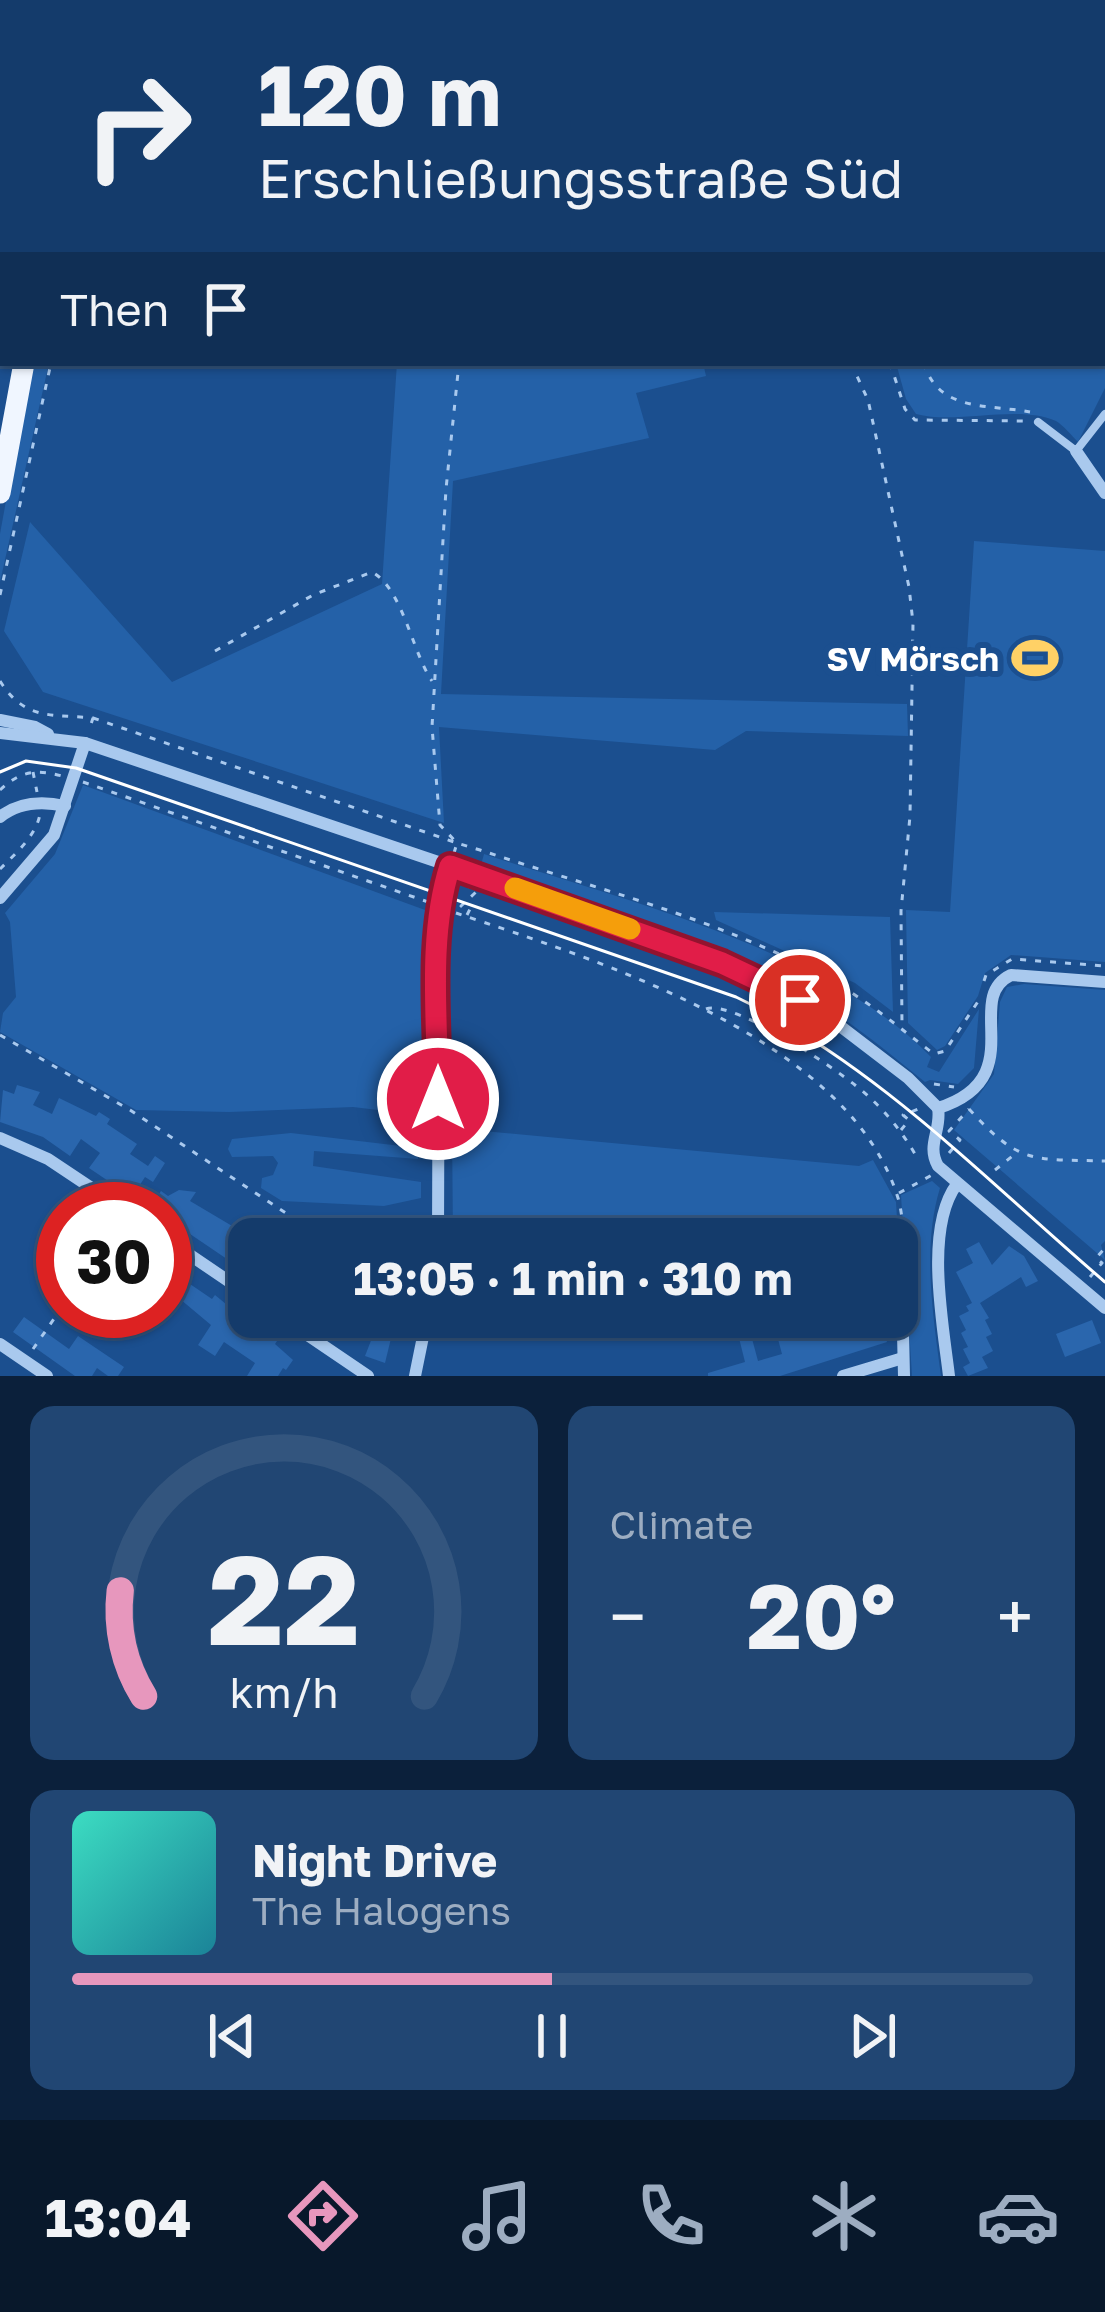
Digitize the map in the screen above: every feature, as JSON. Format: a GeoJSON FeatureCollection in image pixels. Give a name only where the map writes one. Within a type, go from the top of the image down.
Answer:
{"type":"FeatureCollection","features":[{"type":"Feature","properties":{"kind":"main road"},"geometry":{"type":"LineString","coordinates":[[0,229],[0,320]]}},
{"type":"Feature","properties":{"kind":"main road"},"geometry":{"type":"LineString","coordinates":[[0,493],[23,366]]}},
{"type":"Feature","properties":{"kind":"street"},"geometry":{"type":"LineString","coordinates":[[1076,451],[1105,493]]}},
{"type":"Feature","properties":{"kind":"street"},"geometry":{"type":"LineString","coordinates":[[0,720],[35,727],[54,737]]}},
{"type":"Feature","properties":{"kind":"street"},"geometry":{"type":"LineString","coordinates":[[5,734],[85,743],[682,948],[778,988],[857,1037],[924,1091],[938,1108],[942,1158],[957,1184],[1105,1308]]}},
{"type":"Feature","properties":{"kind":"street"},"geometry":{"type":"LineString","coordinates":[[0,898],[54,835],[85,743]]}},
{"type":"Feature","properties":{"kind":"street"},"geometry":{"type":"LineString","coordinates":[[0,817],[39,802],[65,806]]}},
{"type":"Feature","properties":{"kind":"street"},"geometry":{"type":"LineString","coordinates":[[438,1218],[441,908],[450,866]]}},
{"type":"Feature","properties":{"kind":"street"},"geometry":{"type":"LineString","coordinates":[[938,1108],[966,1104],[984,1077],[997,984],[1011,975],[1105,982]]}},
{"type":"Feature","properties":{"kind":"street"},"geometry":{"type":"LineString","coordinates":[[0,1138],[48,1159],[82,1182]]}},
{"type":"Feature","properties":{"kind":"street"},"geometry":{"type":"LineString","coordinates":[[949,1376],[940,1280],[941,1216],[957,1184]]}},
{"type":"Feature","properties":{"kind":"street"},"geometry":{"type":"LineString","coordinates":[[192,1256],[228,1281]]}},
{"type":"Feature","properties":{"kind":"street"},"geometry":{"type":"LineString","coordinates":[[312,1338],[368,1376]]}},
{"type":"Feature","properties":{"kind":"street"},"geometry":{"type":"LineString","coordinates":[[415,1376],[423,1338]]}},
{"type":"Feature","properties":{"kind":"street"},"geometry":{"type":"LineString","coordinates":[[903,1338],[904,1376]]}},
{"type":"Feature","properties":{"kind":"street"},"geometry":{"type":"LineString","coordinates":[[0,1344],[47,1376]]}},
{"type":"Feature","properties":{"kind":"street"},"geometry":{"type":"LineString","coordinates":[[844,1376],[903,1358]]}},
{"type":"Feature","properties":{"kind":"lane"},"geometry":{"type":"LineString","coordinates":[[1038,422],[1076,451],[1105,414]]}},
{"type":"Feature","properties":{"kind":"path"},"geometry":{"type":"LineString","coordinates":[[0,595],[50,366]]}},
{"type":"Feature","properties":{"kind":"path"},"geometry":{"type":"LineString","coordinates":[[457,843],[440,825],[432,728],[446,489],[459,366]]}},
{"type":"Feature","properties":{"kind":"path"},"geometry":{"type":"LineString","coordinates":[[852,366],[868,400],[910,587],[913,623],[911,796],[901,910],[902,1026]]}},
{"type":"Feature","properties":{"kind":"path"},"geometry":{"type":"LineString","coordinates":[[891,366],[904,410],[915,420],[1038,422],[1034,413],[959,402],[940,394],[929,382],[925,366]]}},
{"type":"Feature","properties":{"kind":"path"},"geometry":{"type":"LineString","coordinates":[[215,651],[313,595],[372,572],[391,593],[434,683]]}},
{"type":"Feature","properties":{"kind":"path"},"geometry":{"type":"LineString","coordinates":[[0,681],[25,709],[93,718],[732,935],[822,976],[902,1026],[934,1054],[940,1054],[981,995],[993,995]]}},
{"type":"Feature","properties":{"kind":"path"},"geometry":{"type":"LineString","coordinates":[[85,743],[93,718]]}},
{"type":"Feature","properties":{"kind":"path"},"geometry":{"type":"LineString","coordinates":[[0,869],[40,820],[33,771]]}},
{"type":"Feature","properties":{"kind":"path"},"geometry":{"type":"LineString","coordinates":[[0,790],[13,778],[33,771],[73,778],[623,972],[704,1010],[757,1040],[830,1094],[874,1147],[897,1194],[899,1218]]}},
{"type":"Feature","properties":{"kind":"path"},"geometry":{"type":"LineString","coordinates":[[704,1010],[718,1006],[800,1048],[868,1095],[901,1130],[915,1154],[942,1158],[962,1142],[949,1131],[966,1104],[1000,1144],[1016,1153],[1105,1161]]}},
{"type":"Feature","properties":{"kind":"path"},"geometry":{"type":"LineString","coordinates":[[0,1035],[130,1110],[293,1218]]}},
{"type":"Feature","properties":{"kind":"path"},"geometry":{"type":"LineString","coordinates":[[901,1130],[910,1120],[903,1115],[923,1108],[915,1101],[924,1091]]}},
{"type":"Feature","properties":{"kind":"path"},"geometry":{"type":"LineString","coordinates":[[995,1170],[1016,1153]]}},
{"type":"Feature","properties":{"kind":"path"},"geometry":{"type":"LineString","coordinates":[[897,1194],[928,1180]]}},
{"type":"Feature","properties":{"kind":"path"},"geometry":{"type":"LineString","coordinates":[[1081,1288],[1102,1263],[1096,1258],[1105,1248]]}},
{"type":"Feature","properties":{"kind":"path"},"geometry":{"type":"LineString","coordinates":[[25,1361],[41,1338]]}},
{"type":"Feature","properties":{"kind":"shaded area"},"geometry":{"type":"Polygon","coordinates":[[[30,366],[48,366],[0,582],[0,534],[30,366]]]}},
{"type":"Feature","properties":{"kind":"shaded area"},"geometry":{"type":"Polygon","coordinates":[[[397,366],[704,366],[706,376],[636,393],[649,438],[453,481],[441,694],[907,704],[908,736],[746,731],[715,750],[439,727],[444,823],[43,692],[4,631],[30,522],[172,682],[382,584],[397,366]]]}},
{"type":"Feature","properties":{"kind":"shaded area"},"geometry":{"type":"Polygon","coordinates":[[[897,366],[1105,366],[1105,388],[1078,442],[1059,423],[1040,416],[932,417],[916,414],[906,399],[897,366]]]}},
{"type":"Feature","properties":{"kind":"shaded area","name":"SV Mörsch"},"geometry":{"type":"Polygon","coordinates":[[[974,541],[1105,551],[1105,962],[1011,955],[985,973],[978,996],[945,1046],[937,1050],[908,1023],[906,910],[950,912],[974,541]]]}},
{"type":"Feature","properties":{"kind":"shaded area"},"geometry":{"type":"Polygon","coordinates":[[[83,785],[436,914],[428,1116],[353,1107],[136,1110],[0,1032],[3,1013],[16,997],[10,922],[5,913],[55,854],[83,785]]]}},
{"type":"Feature","properties":{"kind":"shaded area"},"geometry":{"type":"Polygon","coordinates":[[[484,854],[660,910],[782,958],[888,1020],[931,1057],[927,1067],[939,1072],[979,1009],[974,1068],[958,1084],[925,1082],[844,1019],[777,979],[651,925],[481,865],[484,854]]]}},
{"type":"Feature","properties":{"kind":"shaded area"},"geometry":{"type":"Polygon","coordinates":[[[714,912],[890,917],[893,1012],[855,983],[716,920],[714,912]]]}},
{"type":"Feature","properties":{"kind":"shaded area"},"geometry":{"type":"Polygon","coordinates":[[[1007,987],[1105,990],[1105,1241],[1101,1245],[1105,1260],[954,1130],[994,1074],[1000,1002],[1007,987]]]}},
{"type":"Feature","properties":{"kind":"shaded area"},"geometry":{"type":"Polygon","coordinates":[[[452,1128],[859,1166],[873,1160],[896,1202],[897,1218],[453,1218],[452,1128]]]}},
{"type":"Feature","properties":{"kind":"shaded area"},"geometry":{"type":"Polygon","coordinates":[[[291,1133],[418,1148],[418,1159],[314,1151],[313,1166],[421,1182],[421,1198],[384,1206],[282,1201],[261,1188],[262,1178],[273,1175],[278,1163],[273,1156],[232,1157],[228,1149],[232,1139],[291,1133]]]}},
{"type":"Feature","properties":{"kind":"shaded area"},"geometry":{"type":"Polygon","coordinates":[[[932,1181],[940,1188],[930,1257],[941,1376],[912,1376],[910,1338],[918,1338],[918,1218],[902,1218],[901,1195],[932,1181]]]}},
{"type":"Feature","properties":{"kind":"building"},"geometry":{"type":"Polygon","coordinates":[[[17,1085],[40,1092],[33,1105],[52,1114],[59,1098],[96,1116],[99,1112],[110,1119],[107,1124],[137,1144],[130,1154],[148,1166],[155,1156],[165,1163],[153,1182],[145,1177],[142,1182],[110,1182],[89,1168],[100,1153],[81,1139],[70,1156],[43,1137],[0,1122],[3,1090],[14,1094],[17,1085]]]}},
{"type":"Feature","properties":{"kind":"building"},"geometry":{"type":"Polygon","coordinates":[[[192,1202],[228,1224],[228,1260],[192,1235],[192,1202]]]}},
{"type":"Feature","properties":{"kind":"building"},"geometry":{"type":"Polygon","coordinates":[[[979,1242],[992,1265],[1009,1246],[1024,1256],[1038,1281],[1026,1287],[1021,1277],[980,1303],[989,1318],[985,1320],[992,1334],[986,1337],[993,1351],[982,1357],[988,1368],[968,1376],[963,1367],[970,1363],[963,1349],[968,1347],[961,1333],[966,1330],[959,1316],[972,1303],[956,1272],[973,1263],[966,1249],[979,1242]]]}},
{"type":"Feature","properties":{"kind":"building"},"geometry":{"type":"Polygon","coordinates":[[[192,1285],[228,1306],[228,1338],[274,1338],[293,1360],[278,1376],[247,1376],[255,1363],[224,1342],[215,1356],[198,1345],[211,1325],[192,1309],[192,1285]]]}},
{"type":"Feature","properties":{"kind":"building"},"geometry":{"type":"Polygon","coordinates":[[[24,1317],[36,1326],[36,1338],[54,1338],[69,1349],[81,1338],[124,1367],[118,1376],[97,1368],[92,1376],[75,1376],[13,1332],[24,1317]]]}},
{"type":"Feature","properties":{"kind":"building"},"geometry":{"type":"Polygon","coordinates":[[[1092,1320],[1101,1343],[1065,1357],[1056,1334],[1092,1320]]]}},
{"type":"Feature","properties":{"kind":"building"},"geometry":{"type":"Polygon","coordinates":[[[372,1338],[391,1338],[385,1363],[365,1356],[372,1338]]]}},
{"type":"Feature","properties":{"kind":"building"},"geometry":{"type":"Polygon","coordinates":[[[739,1338],[752,1338],[758,1361],[782,1354],[778,1339],[886,1338],[887,1342],[780,1376],[708,1376],[745,1362],[739,1338]]]}},
{"type":"Feature","properties":{"kind":"tram line"},"geometry":{"type":"LineString","coordinates":[[0,772],[26,761],[76,768],[736,997],[787,1024],[883,1090],[1105,1282]]}},
{"type":"Feature","properties":{"kind":"slow traffic"},"geometry":{"type":"LineString","coordinates":[[515,888],[630,929]]}},
{"type":"Feature","properties":{"kind":"place","name":"SV Mörsch"},"geometry":{"type":"Point","coordinates":[1035,658]}},
{"type":"Feature","properties":{"kind":"route"},"geometry":{"type":"LineString","coordinates":[[438,1099],[439,942],[443,886],[450,866],[722,963],[800,1000]]}}]}
